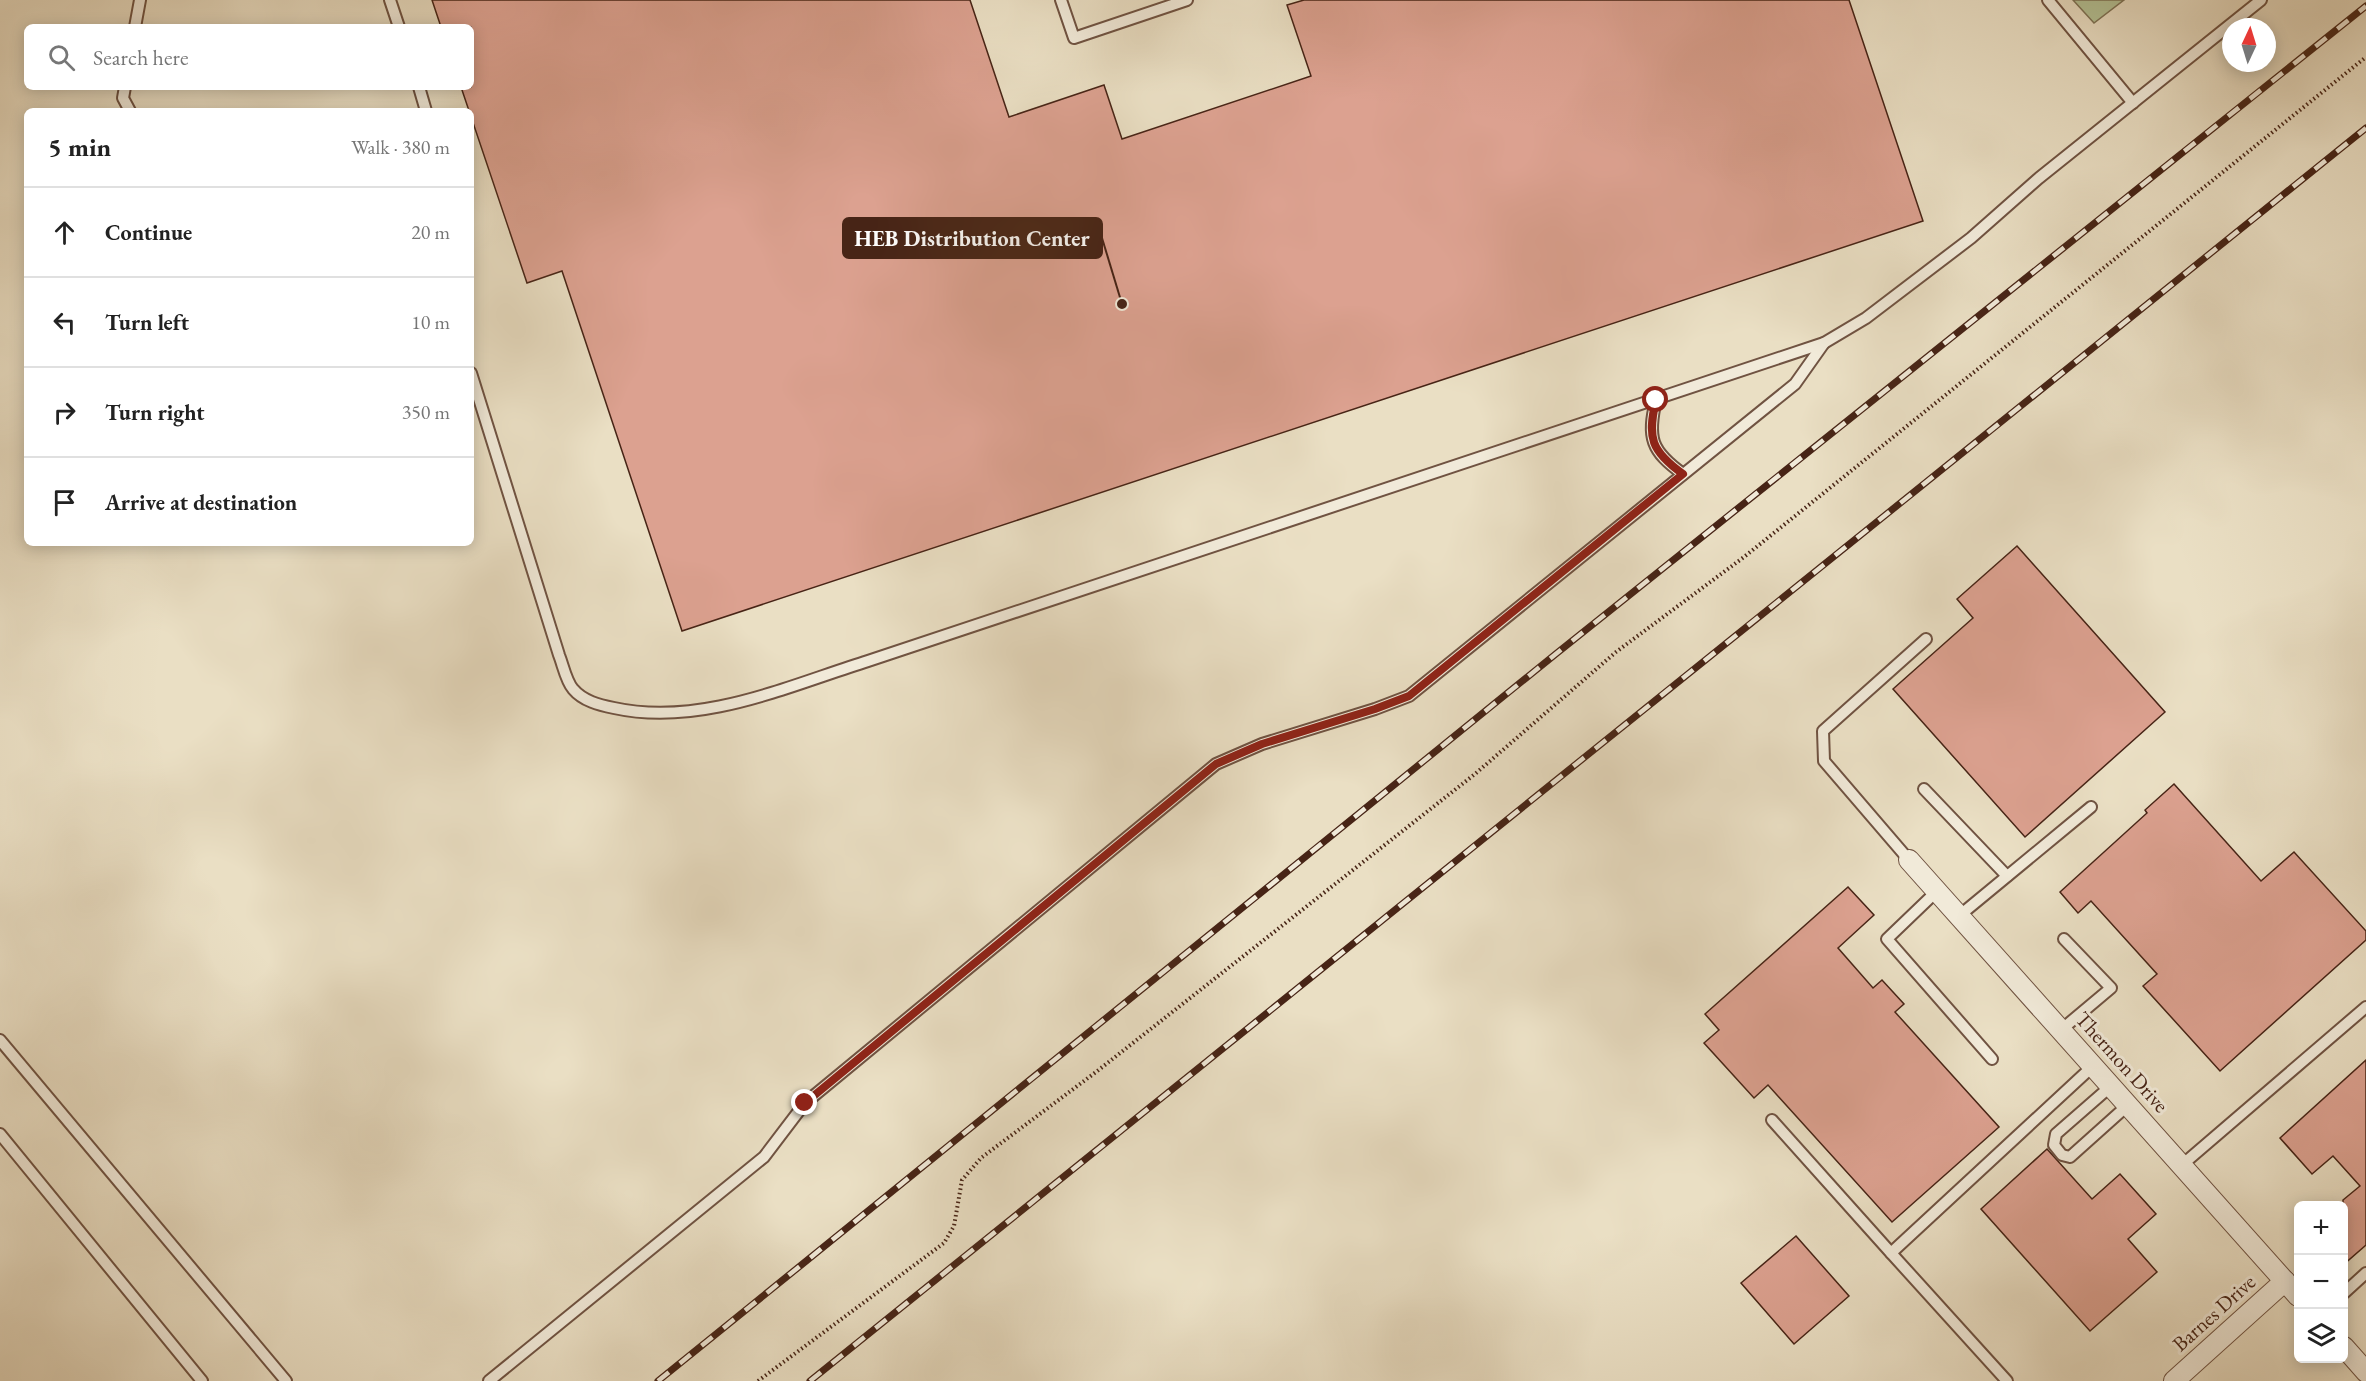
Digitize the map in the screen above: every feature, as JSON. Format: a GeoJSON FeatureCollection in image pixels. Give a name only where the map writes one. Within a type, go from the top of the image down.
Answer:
{"type":"FeatureCollection","features":[{"type":"Feature","properties":{"kind":"street","name":"Thermon Drive"},"geometry":{"type":"LineString","coordinates":[[1909,860],[2294,1291]]}},
{"type":"Feature","properties":{"kind":"street","name":"Barnes Drive"},"geometry":{"type":"LineString","coordinates":[[2174,1381],[2285,1281]]}},
{"type":"Feature","properties":{"kind":"street"},"geometry":{"type":"LineString","coordinates":[[2348,1352],[2366,1372]]}},
{"type":"Feature","properties":{"kind":"lane"},"geometry":{"type":"LineString","coordinates":[[136,24],[140,0]]}},
{"type":"Feature","properties":{"kind":"lane"},"geometry":{"type":"LineString","coordinates":[[390,0],[398,24]]}},
{"type":"Feature","properties":{"kind":"lane"},"geometry":{"type":"LineString","coordinates":[[1062,0],[1074,38],[1187,0]]}},
{"type":"Feature","properties":{"kind":"lane"},"geometry":{"type":"LineString","coordinates":[[2048,0],[2133,103]]}},
{"type":"Feature","properties":{"kind":"lane"},"geometry":{"type":"LineString","coordinates":[[474,383],[559,655],[572,689],[592,703],[632,712],[695,712],[751,698],[1824,343],[1866,318],[1971,238],[2039,178],[2261,0]]}},
{"type":"Feature","properties":{"kind":"lane"},"geometry":{"type":"LineString","coordinates":[[124,90],[123,98],[128,108]]}},
{"type":"Feature","properties":{"kind":"lane"},"geometry":{"type":"LineString","coordinates":[[419,90],[425,108]]}},
{"type":"Feature","properties":{"kind":"lane"},"geometry":{"type":"LineString","coordinates":[[489,1381],[764,1157],[805,1103],[1216,764],[1262,744],[1375,709],[1409,696],[1795,384],[1824,343]]}},
{"type":"Feature","properties":{"kind":"lane"},"geometry":{"type":"LineString","coordinates":[[1656,400],[1650,422],[1655,447],[1667,462],[1683,474]]}},
{"type":"Feature","properties":{"kind":"lane"},"geometry":{"type":"LineString","coordinates":[[1909,860],[1824,760],[1823,731],[1926,639]]}},
{"type":"Feature","properties":{"kind":"lane"},"geometry":{"type":"LineString","coordinates":[[1924,789],[2007,876]]}},
{"type":"Feature","properties":{"kind":"lane"},"geometry":{"type":"LineString","coordinates":[[1959,916],[2091,807]]}},
{"type":"Feature","properties":{"kind":"lane"},"geometry":{"type":"LineString","coordinates":[[1937,891],[1887,939],[1992,1059]]}},
{"type":"Feature","properties":{"kind":"lane"},"geometry":{"type":"LineString","coordinates":[[2061,1030],[2111,988],[2064,939]]}},
{"type":"Feature","properties":{"kind":"lane"},"geometry":{"type":"LineString","coordinates":[[2182,1165],[2366,1007]]}},
{"type":"Feature","properties":{"kind":"lane"},"geometry":{"type":"LineString","coordinates":[[0,1040],[286,1381]]}},
{"type":"Feature","properties":{"kind":"lane"},"geometry":{"type":"LineString","coordinates":[[1891,1252],[2093,1066]]}},
{"type":"Feature","properties":{"kind":"lane"},"geometry":{"type":"LineString","coordinates":[[2111,1086],[2056,1134],[2054,1145],[2062,1155],[2070,1157],[2128,1105]]}},
{"type":"Feature","properties":{"kind":"lane"},"geometry":{"type":"LineString","coordinates":[[1772,1120],[2007,1381]]}},
{"type":"Feature","properties":{"kind":"lane"},"geometry":{"type":"LineString","coordinates":[[0,1134],[202,1381]]}},
{"type":"Feature","properties":{"kind":"lane"},"geometry":{"type":"LineString","coordinates":[[2348,1289],[2366,1273]]}},
{"type":"Feature","properties":{"kind":"path"},"geometry":{"type":"LineString","coordinates":[[758,1381],[944,1243],[954,1226],[962,1180],[981,1158],[1096,1072],[1475,774],[1616,652],[1744,557],[2366,57]]}},
{"type":"Feature","properties":{"kind":"green space"},"geometry":{"type":"Polygon","coordinates":[[[2073,0],[2124,0],[2094,23],[2073,0]]]}},
{"type":"Feature","properties":{"kind":"building"},"geometry":{"type":"Polygon","coordinates":[[[432,0],[970,0],[1009,117],[1104,85],[1122,139],[1311,76],[1287,5],[1304,0],[1849,0],[1923,221],[682,631],[562,271],[527,283],[474,126],[474,108],[468,108],[462,90],[474,90],[474,24],[440,24],[432,0]]]}},
{"type":"Feature","properties":{"kind":"building"},"geometry":{"type":"Polygon","coordinates":[[[2017,546],[2165,712],[2025,837],[1893,689],[1973,618],[1957,599],[2017,546]]]}},
{"type":"Feature","properties":{"kind":"building"},"geometry":{"type":"Polygon","coordinates":[[[2174,784],[2261,881],[2294,852],[2366,931],[2366,940],[2220,1071],[2143,986],[2157,974],[2091,901],[2078,913],[2060,892],[2147,813],[2145,810],[2174,784]]]}},
{"type":"Feature","properties":{"kind":"building"},"geometry":{"type":"Polygon","coordinates":[[[1848,887],[1874,915],[1838,948],[1873,988],[1882,980],[1904,1004],[1895,1012],[1999,1127],[1892,1222],[1768,1085],[1754,1098],[1704,1043],[1719,1030],[1705,1014],[1848,887]]]}},
{"type":"Feature","properties":{"kind":"building"},"geometry":{"type":"Polygon","coordinates":[[[2366,1060],[2366,1245],[2348,1261],[2348,1201],[2343,1200],[2360,1186],[2333,1156],[2312,1174],[2280,1138],[2366,1060]]]}},
{"type":"Feature","properties":{"kind":"building"},"geometry":{"type":"Polygon","coordinates":[[[2047,1149],[2092,1199],[2120,1174],[2156,1214],[2128,1239],[2157,1272],[2090,1331],[1981,1209],[2047,1149]]]}},
{"type":"Feature","properties":{"kind":"building"},"geometry":{"type":"Polygon","coordinates":[[[1796,1236],[1849,1296],[1794,1344],[1741,1283],[1796,1236]]]}},
{"type":"Feature","properties":{"kind":"railway"},"geometry":{"type":"LineString","coordinates":[[658,1381],[1557,653],[2366,6]]}},
{"type":"Feature","properties":{"kind":"railway"},"geometry":{"type":"LineString","coordinates":[[810,1381],[2366,128]]}},
{"type":"Feature","properties":{"kind":"place","name":"HEB Distribution Center"},"geometry":{"type":"Point","coordinates":[1122,304]}},
{"type":"Feature","properties":{"kind":"route"},"geometry":{"type":"LineString","coordinates":[[805,1103],[1216,764],[1262,744],[1375,709],[1409,696],[1683,474],[1667,462],[1655,447],[1650,422],[1656,400]]}}]}
